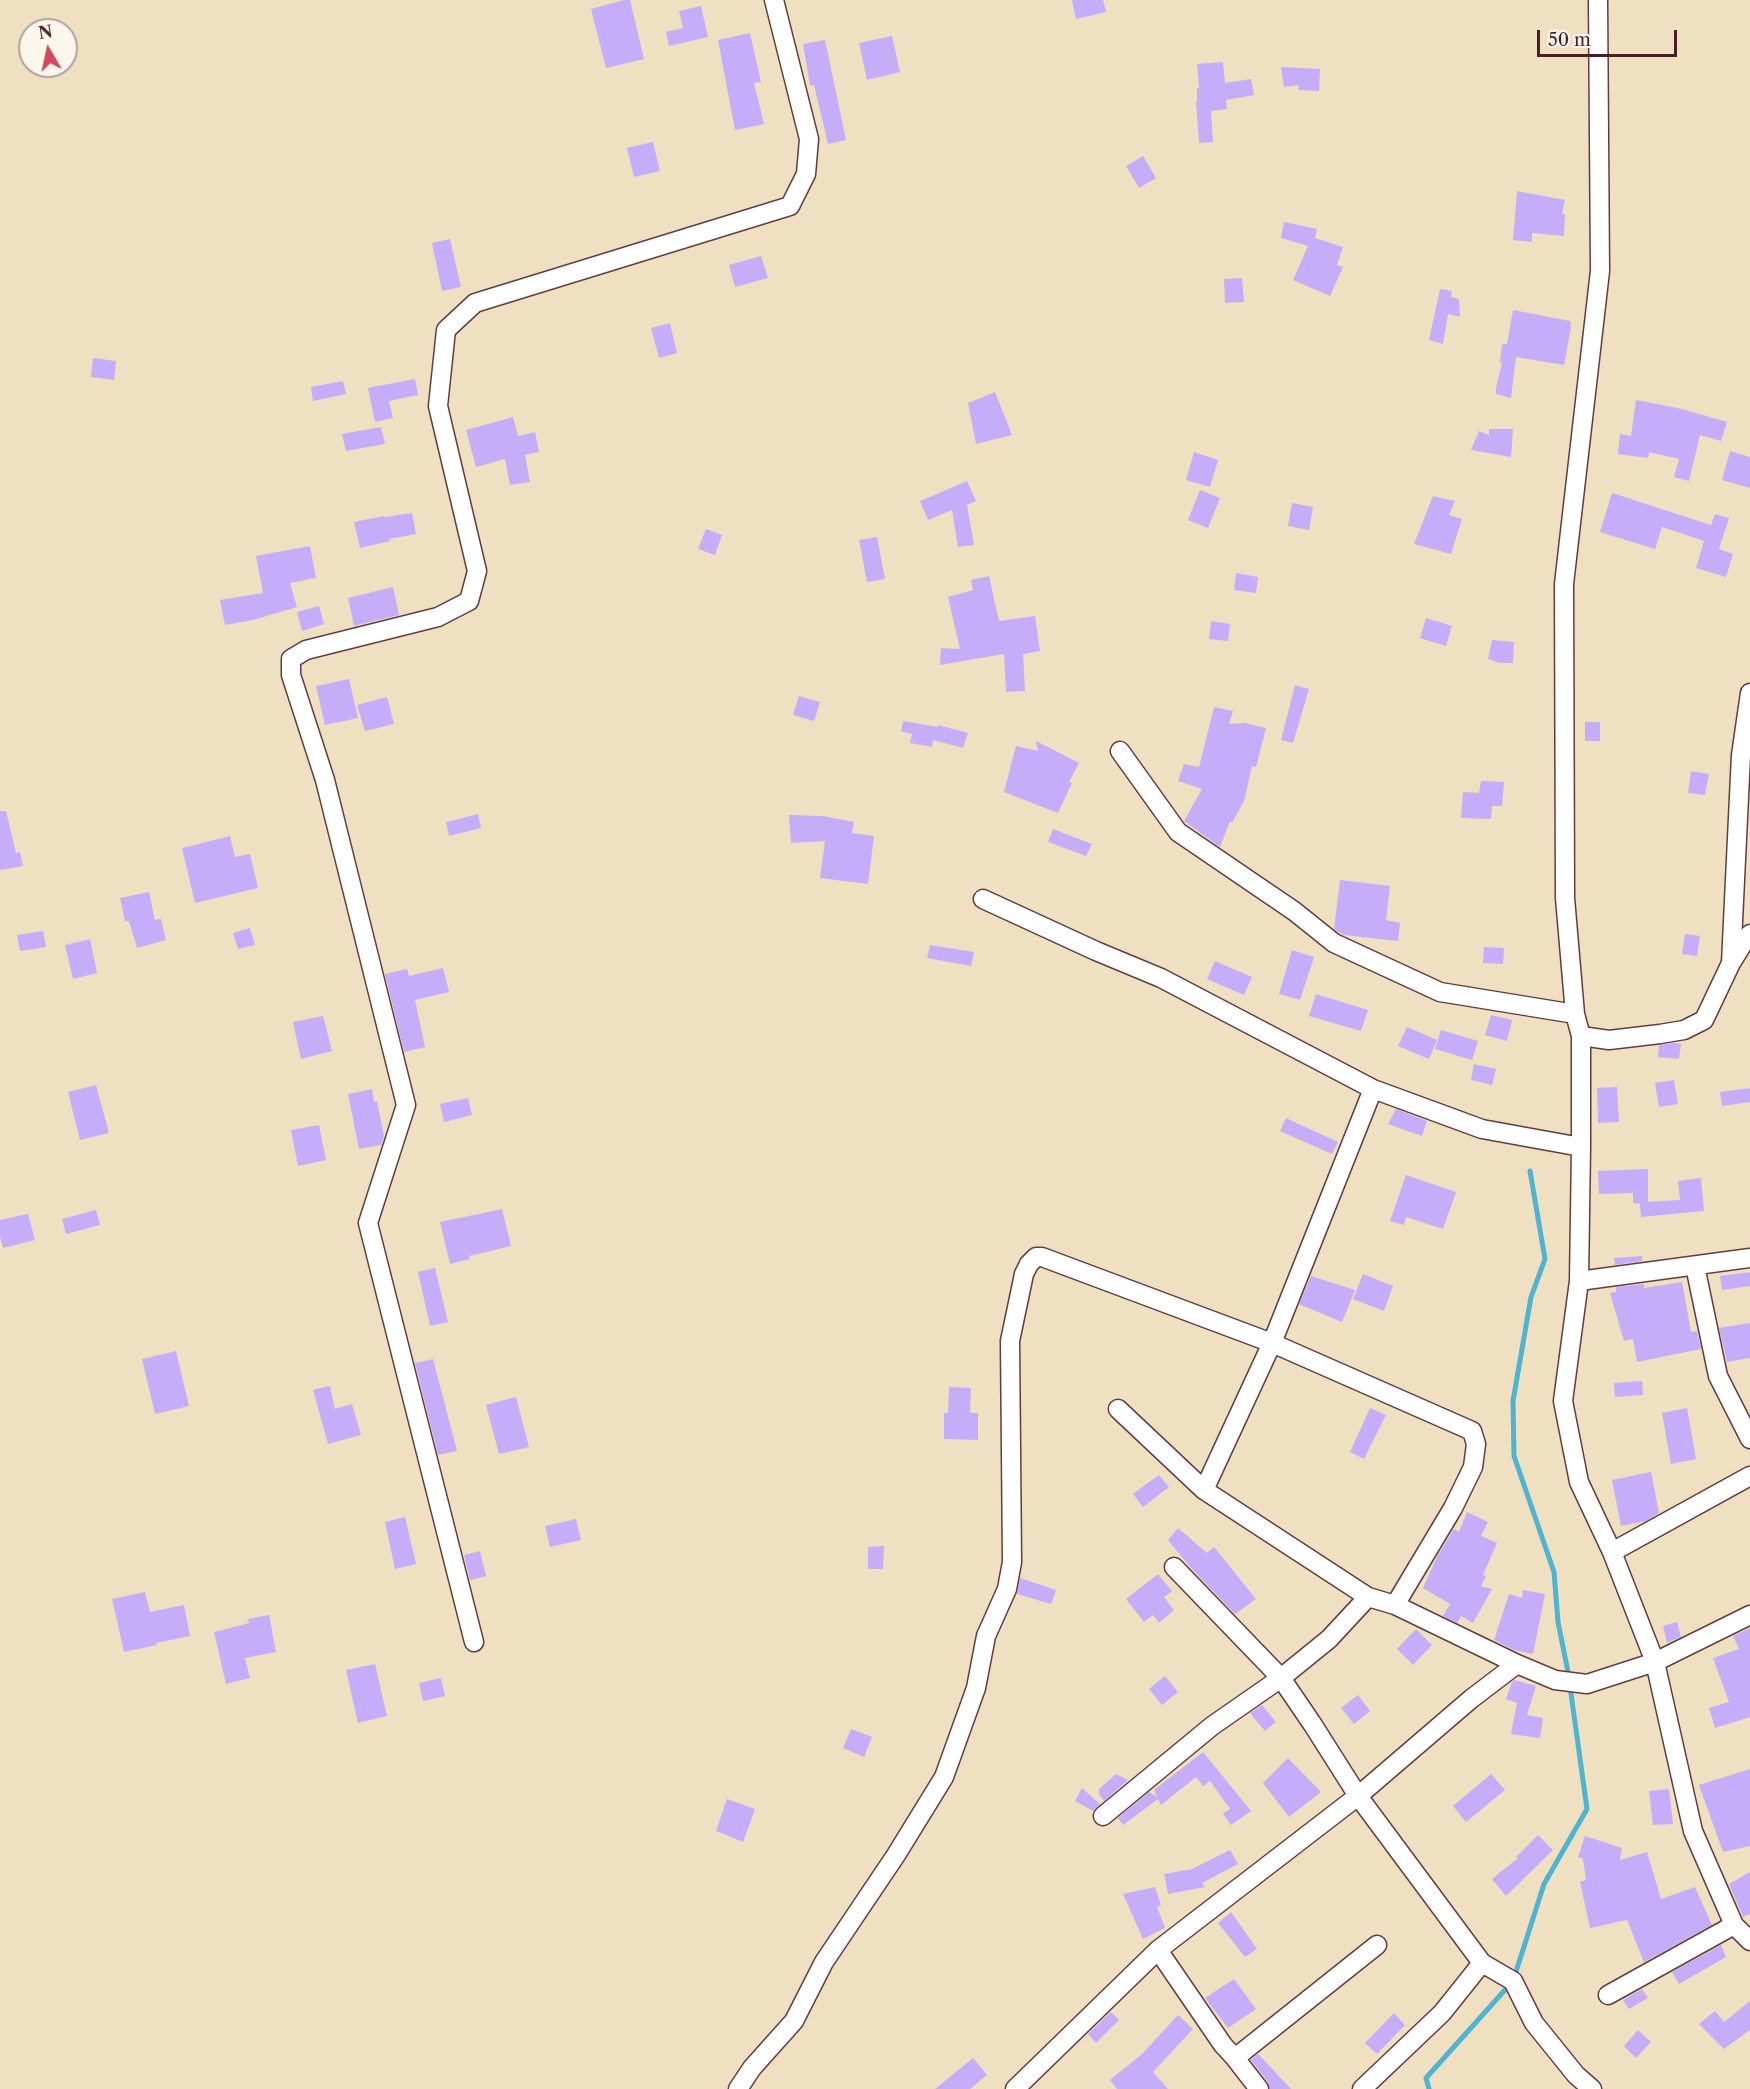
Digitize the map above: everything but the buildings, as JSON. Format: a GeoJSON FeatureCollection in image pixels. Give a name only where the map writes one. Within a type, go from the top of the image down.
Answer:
{"type":"FeatureCollection","features":[{"type":"Feature","properties":{"kind":"street"},"geometry":{"type":"LineString","coordinates":[[474,1642],[368,1223],[406,1105],[325,780],[291,675],[291,659],[306,650],[438,617],[469,601],[477,571],[438,406],[446,330],[475,303],[790,206],[806,174],[809,139],[774,0]]}},
{"type":"Feature","properties":{"kind":"street"},"geometry":{"type":"LineString","coordinates":[[1598,0],[1600,271],[1564,584],[1565,898],[1575,1014],[1581,1036],[1581,1147],[1579,1281],[1563,1401],[1579,1482],[1612,1552],[1655,1662],[1693,1831],[1734,1925],[1750,1940]]}},
{"type":"Feature","properties":{"kind":"street"},"geometry":{"type":"LineString","coordinates":[[1731,963],[1741,755],[1750,693]]}},
{"type":"Feature","properties":{"kind":"street"},"geometry":{"type":"LineString","coordinates":[[1120,751],[1178,832],[1294,911],[1334,943],[1440,992],[1575,1014]]}},
{"type":"Feature","properties":{"kind":"street"},"geometry":{"type":"LineString","coordinates":[[983,899],[1161,978],[1372,1089],[1482,1129],[1581,1147]]}},
{"type":"Feature","properties":{"kind":"street"},"geometry":{"type":"LineString","coordinates":[[1581,1036],[1609,1040],[1684,1030],[1704,1020],[1731,963],[1750,934]]}},
{"type":"Feature","properties":{"kind":"street"},"geometry":{"type":"LineString","coordinates":[[1204,1491],[1272,1343],[1372,1089]]}},
{"type":"Feature","properties":{"kind":"street"},"geometry":{"type":"LineString","coordinates":[[738,2089],[752,2068],[794,2022],[824,1962],[896,1855],[944,1777],[976,1688],[986,1636],[1007,1589],[1012,1562],[1010,1341],[1024,1274],[1036,1257],[1042,1257],[1272,1343],[1472,1431],[1475,1437],[1473,1467],[1453,1508],[1395,1605]]}},
{"type":"Feature","properties":{"kind":"street"},"geometry":{"type":"LineString","coordinates":[[1579,1281],[1750,1257]]}},
{"type":"Feature","properties":{"kind":"street"},"geometry":{"type":"LineString","coordinates":[[1695,1266],[1718,1376],[1750,1438]]}},
{"type":"Feature","properties":{"kind":"street"},"geometry":{"type":"LineString","coordinates":[[1118,1409],[1204,1491],[1368,1597],[1395,1605],[1555,1680],[1587,1684],[1655,1662],[1750,1615]]}},
{"type":"Feature","properties":{"kind":"street"},"geometry":{"type":"LineString","coordinates":[[1612,1552],[1750,1476]]}},
{"type":"Feature","properties":{"kind":"street"},"geometry":{"type":"LineString","coordinates":[[1174,1567],[1281,1678],[1358,1796],[1482,1963],[1513,1981],[1534,2024],[1576,2075],[1592,2089]]}},
{"type":"Feature","properties":{"kind":"street"},"geometry":{"type":"LineString","coordinates":[[1103,1816],[1212,1726],[1281,1678],[1329,1639],[1368,1597]]}},
{"type":"Feature","properties":{"kind":"street"},"geometry":{"type":"LineString","coordinates":[[1014,2089],[1158,1950],[1358,1796],[1471,1699],[1517,1664]]}},
{"type":"Feature","properties":{"kind":"street"},"geometry":{"type":"LineString","coordinates":[[1608,1995],[1734,1925]]}},
{"type":"Feature","properties":{"kind":"street"},"geometry":{"type":"LineString","coordinates":[[1234,2058],[1377,1945]]}},
{"type":"Feature","properties":{"kind":"street"},"geometry":{"type":"LineString","coordinates":[[1158,1950],[1223,2045],[1259,2089]]}},
{"type":"Feature","properties":{"kind":"street"},"geometry":{"type":"LineString","coordinates":[[1362,2089],[1442,2013],[1482,1963]]}},
{"type":"Feature","properties":{"kind":"waterway"},"geometry":{"type":"LineString","coordinates":[[1429,2089],[1426,2078],[1513,1981],[1544,1884],[1587,1809],[1568,1672],[1558,1622],[1554,1572],[1514,1456],[1513,1401],[1531,1297],[1545,1259],[1530,1171]]}}]}
